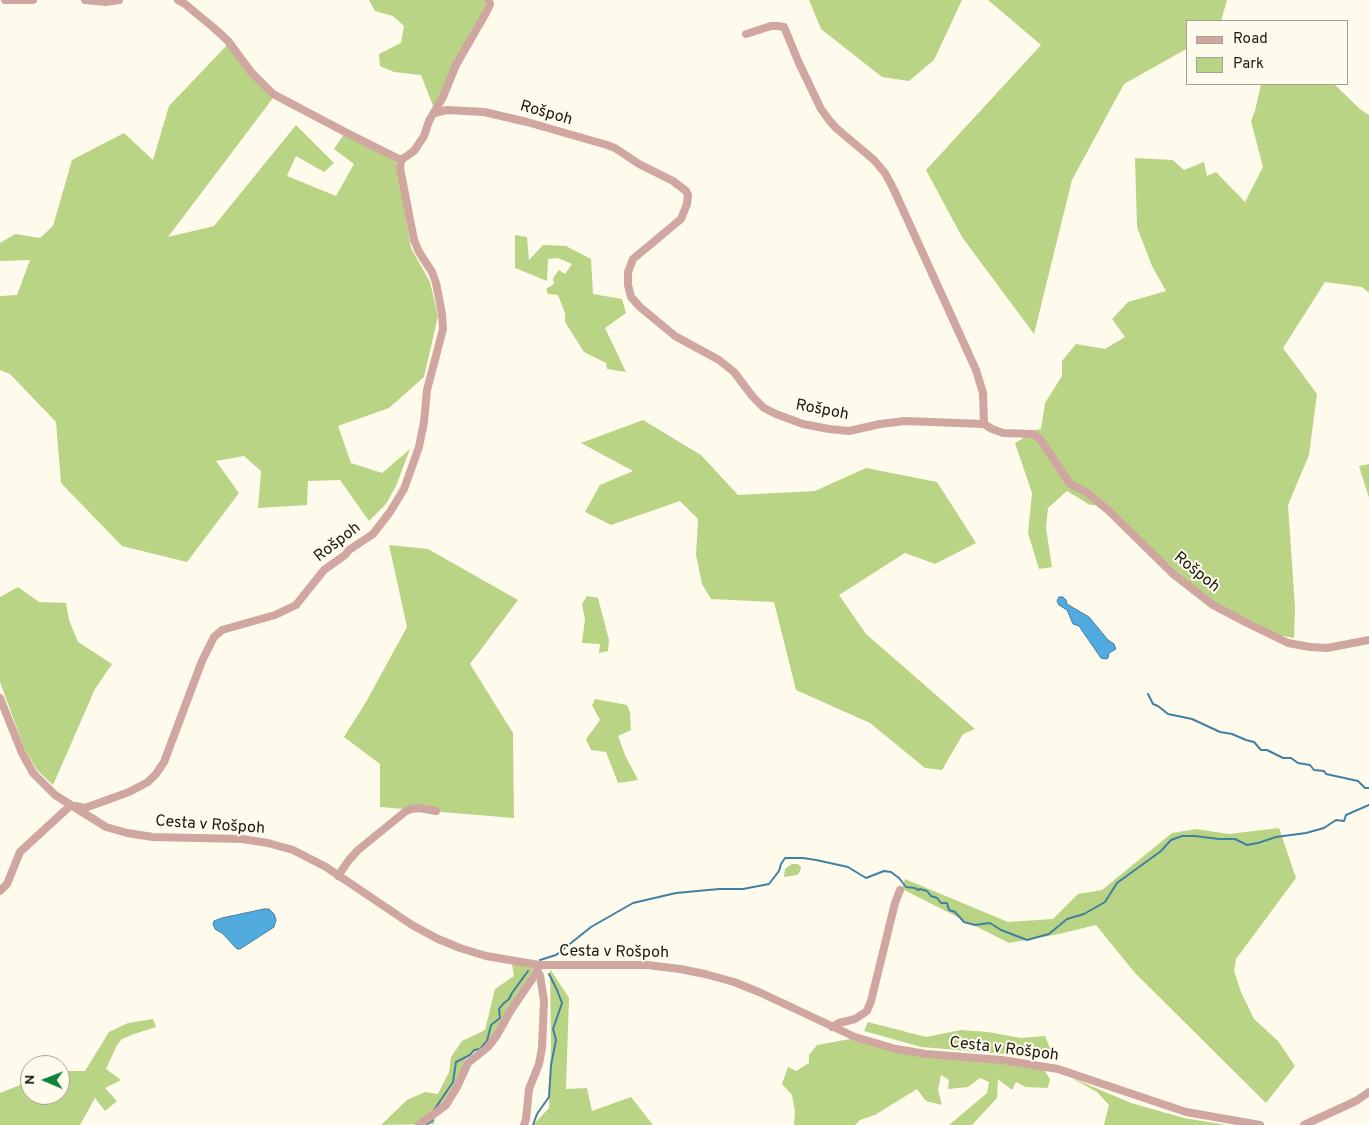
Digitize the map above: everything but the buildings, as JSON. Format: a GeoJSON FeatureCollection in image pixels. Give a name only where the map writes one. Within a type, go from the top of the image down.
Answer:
{"type":"FeatureCollection","features":[{"type":"Feature","properties":{"kind":"street"},"geometry":{"type":"LineString","coordinates":[[5,0],[33,0]]}},
{"type":"Feature","properties":{"kind":"street"},"geometry":{"type":"LineString","coordinates":[[85,0],[106,2],[119,0]]}},
{"type":"Feature","properties":{"kind":"street"},"geometry":{"type":"LineString","coordinates":[[178,0],[214,28],[228,42],[251,72],[273,94],[401,160],[414,151],[424,136],[429,121],[443,97],[456,65],[487,11],[490,4],[489,0]]}},
{"type":"Feature","properties":{"kind":"street"},"geometry":{"type":"LineString","coordinates":[[746,34],[770,26],[784,27],[821,109],[836,128],[874,160],[885,173],[976,370],[983,392],[984,424]]}},
{"type":"Feature","properties":{"kind":"street","name":"Rošpoh"},"geometry":{"type":"LineString","coordinates":[[435,113],[447,110],[484,112],[607,145],[673,181],[686,191],[688,195],[687,204],[681,219],[633,259],[628,272],[630,297],[675,336],[720,360],[734,372],[764,408],[803,424],[849,431],[905,421],[984,424],[1003,433],[1033,434],[1040,439],[1070,484],[1086,492],[1103,506],[1172,573],[1213,605],[1288,643],[1327,648],[1369,640]]}},
{"type":"Feature","properties":{"kind":"street","name":"Rošpoh"},"geometry":{"type":"LineString","coordinates":[[71,805],[85,808],[129,792],[148,782],[164,762],[202,661],[214,637],[222,630],[275,615],[296,604],[324,570],[372,534],[390,512],[404,489],[419,447],[427,390],[443,330],[436,283],[432,272],[418,252],[414,240],[400,168],[401,160]]}},
{"type":"Feature","properties":{"kind":"street","name":"Cesta v Rošpoh"},"geometry":{"type":"LineString","coordinates":[[0,698],[22,753],[33,773],[55,795],[106,827],[153,837],[242,839],[268,843],[293,850],[326,867],[388,910],[438,939],[486,956],[538,969],[647,965],[705,974],[742,986],[855,1037],[926,1054],[1002,1060],[1058,1069],[1186,1112],[1258,1125]]}},
{"type":"Feature","properties":{"kind":"street"},"geometry":{"type":"LineString","coordinates":[[0,892],[6,884],[20,852],[71,805]]}},
{"type":"Feature","properties":{"kind":"street"},"geometry":{"type":"LineString","coordinates":[[338,876],[358,850],[406,811],[418,808],[436,811]]}},
{"type":"Feature","properties":{"kind":"street"},"geometry":{"type":"LineString","coordinates":[[832,1027],[855,1019],[867,1011],[900,890]]}},
{"type":"Feature","properties":{"kind":"street"},"geometry":{"type":"LineString","coordinates":[[419,1125],[446,1105],[457,1088],[468,1063],[488,1047],[497,1036],[511,1010],[538,969]]}},
{"type":"Feature","properties":{"kind":"street"},"geometry":{"type":"LineString","coordinates":[[524,1125],[529,1089],[539,1064],[542,1048],[544,1001],[538,969]]}},
{"type":"Feature","properties":{"kind":"street"},"geometry":{"type":"LineString","coordinates":[[1304,1125],[1356,1101],[1369,1092]]}},
{"type":"Feature","properties":{"kind":"green space"},"geometry":{"type":"Polygon","coordinates":[[[369,0],[486,0],[484,12],[440,98],[433,106],[421,75],[394,72],[380,66],[379,54],[401,43],[404,26],[393,16],[375,11],[369,0]]]}},
{"type":"Feature","properties":{"kind":"green space"},"geometry":{"type":"Polygon","coordinates":[[[809,0],[962,0],[934,60],[909,81],[882,77],[821,29],[809,0]]]}},
{"type":"Feature","properties":{"kind":"green space"},"geometry":{"type":"Polygon","coordinates":[[[988,0],[1227,0],[1221,20],[1186,20],[1186,49],[1124,84],[1072,180],[1034,334],[962,237],[926,170],[1041,45],[988,0]]]}},
{"type":"Feature","properties":{"kind":"green space"},"geometry":{"type":"Polygon","coordinates":[[[227,45],[273,98],[168,237],[214,226],[296,125],[334,163],[324,172],[296,156],[287,176],[336,196],[354,164],[334,149],[344,134],[396,162],[411,248],[430,282],[438,316],[424,377],[389,408],[338,426],[351,463],[382,473],[410,449],[396,486],[386,504],[369,521],[340,480],[308,481],[307,505],[258,508],[261,471],[244,456],[216,461],[239,493],[187,562],[122,546],[61,483],[56,422],[10,374],[0,370],[0,296],[17,295],[30,260],[0,261],[0,243],[15,234],[40,238],[53,226],[72,160],[124,133],[153,160],[169,106],[227,45]]]}},
{"type":"Feature","properties":{"kind":"green space"},"geometry":{"type":"Polygon","coordinates":[[[1261,85],[1335,85],[1361,110],[1369,115],[1369,293],[1362,287],[1325,282],[1283,348],[1317,394],[1309,455],[1288,505],[1295,607],[1294,638],[1273,634],[1213,602],[1140,541],[1108,505],[1090,505],[1067,491],[1048,508],[1046,528],[1052,567],[1039,569],[1028,533],[1032,493],[1015,443],[1022,439],[1026,432],[1041,429],[1045,403],[1062,376],[1062,361],[1076,344],[1105,349],[1125,337],[1112,319],[1128,302],[1166,291],[1152,266],[1137,227],[1135,158],[1173,160],[1184,170],[1204,162],[1207,176],[1216,172],[1245,202],[1263,167],[1251,121],[1261,85]]]}},
{"type":"Feature","properties":{"kind":"green space"},"geometry":{"type":"Polygon","coordinates":[[[515,235],[527,237],[529,260],[543,245],[566,246],[591,259],[593,294],[622,299],[626,313],[605,328],[626,372],[607,369],[606,363],[584,352],[565,322],[565,313],[558,295],[548,294],[546,289],[554,284],[553,278],[559,270],[565,274],[572,264],[558,258],[548,259],[547,281],[515,268],[515,235]]]}},
{"type":"Feature","properties":{"kind":"green space"},"geometry":{"type":"Polygon","coordinates":[[[643,420],[701,455],[738,495],[815,491],[866,468],[937,482],[976,543],[935,564],[905,553],[839,595],[866,634],[975,729],[963,734],[942,770],[925,768],[870,723],[796,690],[774,602],[711,599],[702,584],[696,555],[698,519],[680,501],[611,525],[585,512],[600,485],[633,471],[581,443],[643,420]]]}},
{"type":"Feature","properties":{"kind":"green space"},"geometry":{"type":"Polygon","coordinates":[[[1369,464],[1369,498],[1359,466],[1369,464]]]}},
{"type":"Feature","properties":{"kind":"green space"},"geometry":{"type":"Polygon","coordinates":[[[389,545],[428,549],[518,600],[470,664],[513,733],[514,818],[380,807],[380,764],[344,737],[366,702],[407,627],[389,545]]]}},
{"type":"Feature","properties":{"kind":"green space"},"geometry":{"type":"Polygon","coordinates":[[[18,587],[39,602],[66,603],[69,620],[78,642],[112,664],[95,689],[53,785],[37,770],[25,750],[0,682],[0,597],[18,587]]]}},
{"type":"Feature","properties":{"kind":"green space"},"geometry":{"type":"Polygon","coordinates":[[[587,596],[598,598],[609,640],[608,651],[599,653],[600,644],[582,643],[585,619],[582,604],[587,596]]]}},
{"type":"Feature","properties":{"kind":"green space"},"geometry":{"type":"Polygon","coordinates":[[[595,699],[627,705],[630,712],[631,730],[618,736],[638,780],[618,783],[606,752],[591,750],[586,739],[600,720],[592,705],[595,699]]]}},
{"type":"Feature","properties":{"kind":"green space"},"geometry":{"type":"Polygon","coordinates":[[[1279,828],[1296,878],[1236,959],[1234,971],[1241,992],[1254,1019],[1278,1041],[1295,1066],[1266,1103],[1135,973],[1096,925],[1009,943],[902,889],[905,879],[1008,922],[1053,919],[1078,894],[1102,890],[1172,833],[1196,829],[1229,834],[1279,828]]]}},
{"type":"Feature","properties":{"kind":"green space"},"geometry":{"type":"Polygon","coordinates":[[[792,864],[798,864],[801,867],[800,872],[797,875],[784,877],[785,869],[792,864]]]}},
{"type":"Feature","properties":{"kind":"green space"},"geometry":{"type":"Polygon","coordinates":[[[512,964],[535,968],[506,1011],[489,1042],[466,1058],[443,1105],[436,1109],[434,1124],[381,1125],[407,1100],[425,1092],[438,1094],[449,1072],[451,1057],[462,1041],[485,1030],[495,989],[514,976],[512,964]]]}},
{"type":"Feature","properties":{"kind":"green space"},"geometry":{"type":"Polygon","coordinates":[[[550,969],[569,998],[566,1089],[587,1088],[592,1111],[631,1097],[653,1125],[533,1125],[549,1108],[551,1046],[550,969]]]}},
{"type":"Feature","properties":{"kind":"green space"},"geometry":{"type":"Polygon","coordinates":[[[153,1019],[156,1027],[122,1039],[117,1045],[106,1069],[121,1080],[105,1088],[117,1101],[105,1111],[95,1098],[80,1125],[0,1125],[0,1093],[20,1085],[20,1105],[70,1105],[70,1071],[85,1071],[109,1032],[128,1023],[153,1019]]]}},
{"type":"Feature","properties":{"kind":"green space"},"geometry":{"type":"Polygon","coordinates":[[[868,1022],[926,1037],[961,1030],[988,1032],[1021,1038],[1045,1036],[1055,1060],[921,1047],[864,1031],[868,1022]]]}},
{"type":"Feature","properties":{"kind":"green space"},"geometry":{"type":"Polygon","coordinates":[[[850,1039],[893,1051],[1011,1063],[1044,1070],[1050,1079],[1048,1088],[1025,1087],[1016,1082],[1012,1090],[998,1079],[997,1098],[972,1125],[949,1125],[987,1093],[989,1082],[980,1078],[968,1087],[948,1089],[949,1080],[941,1075],[938,1090],[942,1105],[926,1101],[917,1089],[875,1115],[860,1120],[855,1125],[794,1125],[795,1112],[792,1095],[782,1084],[788,1067],[796,1071],[809,1063],[809,1055],[817,1045],[850,1039]]]}},
{"type":"Feature","properties":{"kind":"green space"},"geometry":{"type":"Polygon","coordinates":[[[1070,1077],[1131,1103],[1184,1118],[1226,1125],[1104,1125],[1109,1105],[1097,1092],[1070,1077]]]}},
{"type":"Feature","properties":{"kind":"water"},"geometry":{"type":"Polygon","coordinates":[[[1059,597],[1063,597],[1067,604],[1089,617],[1108,640],[1114,644],[1116,649],[1109,653],[1108,658],[1101,658],[1079,626],[1073,624],[1067,610],[1059,605],[1057,601],[1059,597]]]}},
{"type":"Feature","properties":{"kind":"water"},"geometry":{"type":"Polygon","coordinates":[[[269,909],[274,914],[276,920],[274,927],[240,949],[237,949],[222,933],[215,929],[213,924],[214,921],[222,918],[269,909]]]}},
{"type":"Feature","properties":{"kind":"waterway"},"geometry":{"type":"LineString","coordinates":[[1148,694],[1153,704],[1168,714],[1192,719],[1220,732],[1254,742],[1261,750],[1267,750],[1283,758],[1291,758],[1298,763],[1310,765],[1314,770],[1324,771],[1326,774],[1358,781],[1365,788],[1369,788]]}},
{"type":"Feature","properties":{"kind":"waterway"},"geometry":{"type":"LineString","coordinates":[[540,960],[556,955],[591,927],[633,903],[676,893],[743,889],[769,884],[779,871],[785,858],[803,858],[848,867],[866,878],[884,871],[891,872],[906,887],[927,891],[941,903],[947,903],[949,910],[955,912],[964,922],[975,925],[990,923],[1001,930],[1027,940],[1049,934],[1067,919],[1084,914],[1105,902],[1117,883],[1161,851],[1171,840],[1182,836],[1195,836],[1235,839],[1247,845],[1276,837],[1306,833],[1324,828],[1336,820],[1344,821],[1346,815],[1369,805]]}},
{"type":"Feature","properties":{"kind":"waterway"},"geometry":{"type":"LineString","coordinates":[[434,1110],[453,1082],[456,1062],[470,1055],[474,1050],[480,1049],[487,1041],[491,1025],[500,1018],[499,1009],[509,999],[528,971]]}},
{"type":"Feature","properties":{"kind":"waterway"},"geometry":{"type":"LineString","coordinates":[[533,1125],[537,1114],[549,1097],[551,1065],[556,1040],[553,1029],[562,1003],[549,974]]}},
{"type":"Feature","properties":{"kind":"waterway"},"geometry":{"type":"LineString","coordinates":[[426,1125],[433,1120]]}}]}
